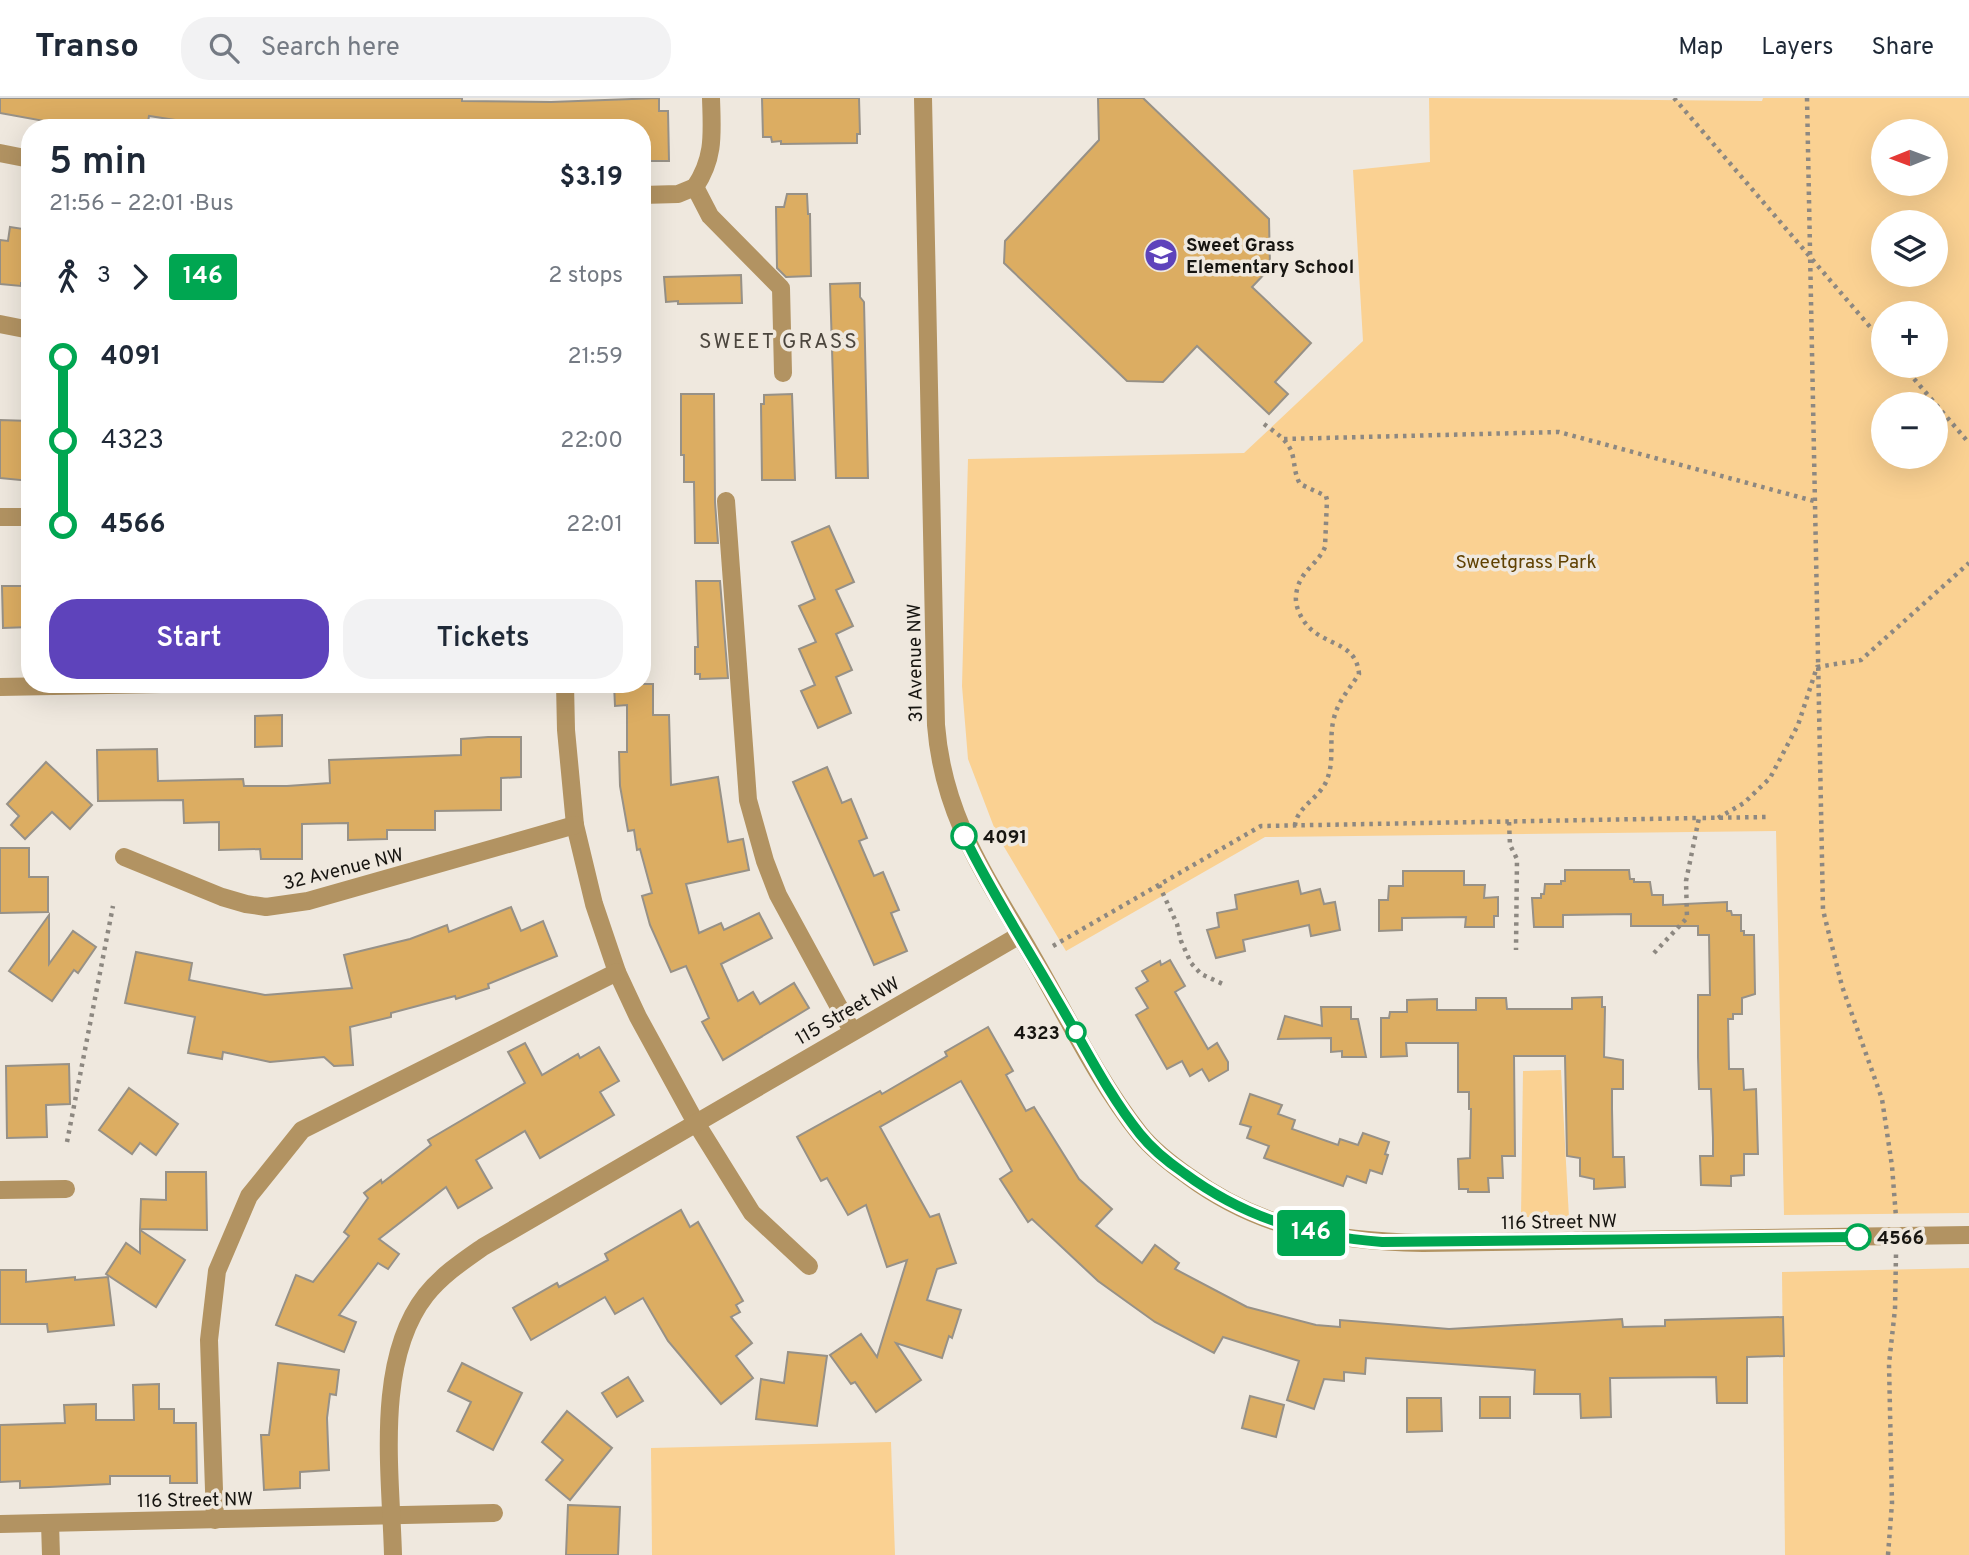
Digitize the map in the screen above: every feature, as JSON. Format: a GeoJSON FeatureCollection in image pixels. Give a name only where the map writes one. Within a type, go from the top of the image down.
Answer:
{"type":"FeatureCollection","features":[{"type":"Feature","properties":{"kind":"street"},"geometry":{"type":"LineString","coordinates":[[651,195],[678,194],[695,187],[709,162],[712,135],[711,98]]}},
{"type":"Feature","properties":{"kind":"street","name":"31 Avenue NW"},"geometry":{"type":"LineString","coordinates":[[923,98],[937,746],[945,787],[959,826],[1122,1108],[1141,1135],[1169,1162]]}},
{"type":"Feature","properties":{"kind":"street"},"geometry":{"type":"LineString","coordinates":[[0,153],[21,157]]}},
{"type":"Feature","properties":{"kind":"street"},"geometry":{"type":"LineString","coordinates":[[695,187],[710,216],[781,288],[783,373]]}},
{"type":"Feature","properties":{"kind":"street"},"geometry":{"type":"LineString","coordinates":[[0,324],[21,328]]}},
{"type":"Feature","properties":{"kind":"street"},"geometry":{"type":"LineString","coordinates":[[726,501],[748,800],[765,861],[778,895],[852,1031]]}},
{"type":"Feature","properties":{"kind":"street"},"geometry":{"type":"LineString","coordinates":[[0,517],[21,517]]}},
{"type":"Feature","properties":{"kind":"street"},"geometry":{"type":"LineString","coordinates":[[0,687],[21,687]]}},
{"type":"Feature","properties":{"kind":"street"},"geometry":{"type":"LineString","coordinates":[[565,693],[575,825],[594,904],[617,972],[638,1017],[696,1123],[752,1213],[809,1266]]}},
{"type":"Feature","properties":{"kind":"street","name":"32 Avenue NW"},"geometry":{"type":"LineString","coordinates":[[124,857],[222,897],[266,907],[307,901],[575,825]]}},
{"type":"Feature","properties":{"kind":"street","name":"115 Street NW"},"geometry":{"type":"LineString","coordinates":[[393,1555],[390,1401],[398,1350],[407,1327],[424,1298],[443,1276],[483,1247],[1020,935]]}},
{"type":"Feature","properties":{"kind":"street"},"geometry":{"type":"LineString","coordinates":[[215,1520],[209,1340],[217,1271],[249,1196],[302,1130],[617,972]]}},
{"type":"Feature","properties":{"kind":"street","name":"116 Street NW"},"geometry":{"type":"LineString","coordinates":[[1169,1162],[1205,1188],[1240,1208],[1279,1224],[1345,1239],[1423,1243],[1969,1235]]}},
{"type":"Feature","properties":{"kind":"street"},"geometry":{"type":"LineString","coordinates":[[0,1189],[66,1189]]}},
{"type":"Feature","properties":{"kind":"street","name":"116 Street NW"},"geometry":{"type":"LineString","coordinates":[[0,1524],[494,1513]]}},
{"type":"Feature","properties":{"kind":"street"},"geometry":{"type":"LineString","coordinates":[[50,1523],[51,1555]]}},
{"type":"Feature","properties":{"kind":"path"},"geometry":{"type":"LineString","coordinates":[[1674,98],[1871,328]]}},
{"type":"Feature","properties":{"kind":"path"},"geometry":{"type":"LineString","coordinates":[[1807,98],[1823,910],[1842,986],[1882,1099],[1896,1212]]}},
{"type":"Feature","properties":{"kind":"path"},"geometry":{"type":"LineString","coordinates":[[1913,378],[1969,443]]}},
{"type":"Feature","properties":{"kind":"path"},"geometry":{"type":"LineString","coordinates":[[1264,425],[1284,439],[1292,451],[1300,484],[1326,496],[1327,500],[1325,547],[1299,583],[1296,597],[1298,609],[1312,633],[1344,647],[1351,653],[1357,660],[1359,674],[1341,698],[1335,714],[1332,724],[1332,763],[1325,783],[1318,794],[1297,814],[1295,826]]}},
{"type":"Feature","properties":{"kind":"path"},"geometry":{"type":"LineString","coordinates":[[1284,439],[1559,432],[1814,501]]}},
{"type":"Feature","properties":{"kind":"path"},"geometry":{"type":"LineString","coordinates":[[1817,667],[1861,660],[1969,563]]}},
{"type":"Feature","properties":{"kind":"path"},"geometry":{"type":"LineString","coordinates":[[1718,818],[1744,803],[1770,778],[1798,725],[1817,667]]}},
{"type":"Feature","properties":{"kind":"path"},"geometry":{"type":"LineString","coordinates":[[1053,946],[1259,827],[1768,817]]}},
{"type":"Feature","properties":{"kind":"path"},"geometry":{"type":"LineString","coordinates":[[1654,953],[1686,918],[1686,881],[1699,818]]}},
{"type":"Feature","properties":{"kind":"path"},"geometry":{"type":"LineString","coordinates":[[1509,822],[1510,845],[1517,859],[1516,950]]}},
{"type":"Feature","properties":{"kind":"path"},"geometry":{"type":"LineString","coordinates":[[1159,885],[1191,963],[1201,974],[1224,985]]}},
{"type":"Feature","properties":{"kind":"path"},"geometry":{"type":"LineString","coordinates":[[67,1142],[113,905]]}},
{"type":"Feature","properties":{"kind":"path"},"geometry":{"type":"LineString","coordinates":[[1888,1555],[1892,1503],[1889,1364],[1895,1309],[1896,1264]]}},
{"type":"Feature","properties":{"kind":"green space","name":"Sweetgrass Park"},"geometry":{"type":"Polygon","coordinates":[[[1429,98],[1762,101],[1763,98],[1969,98],[1969,1213],[1784,1215],[1776,831],[1265,837],[1066,951],[997,835],[968,759],[962,686],[968,459],[1244,453],[1363,341],[1353,170],[1430,162],[1429,98]]]}},
{"type":"Feature","properties":{"kind":"green space"},"geometry":{"type":"Polygon","coordinates":[[[1561,1070],[1569,1218],[1521,1217],[1523,1071],[1561,1070]]]}},
{"type":"Feature","properties":{"kind":"green space"},"geometry":{"type":"Polygon","coordinates":[[[1969,1268],[1969,1555],[1785,1555],[1782,1272],[1969,1268]]]}},
{"type":"Feature","properties":{"kind":"green space"},"geometry":{"type":"Polygon","coordinates":[[[891,1442],[895,1555],[652,1555],[651,1448],[891,1442]]]}},
{"type":"Feature","properties":{"kind":"building"},"geometry":{"type":"Polygon","coordinates":[[[0,98],[462,98],[462,101],[551,102],[659,98],[659,111],[668,111],[669,161],[651,161],[651,119],[169,119],[149,116],[148,119],[33,119],[0,113],[0,98]]]}},
{"type":"Feature","properties":{"kind":"building"},"geometry":{"type":"Polygon","coordinates":[[[762,98],[859,98],[860,134],[857,134],[857,143],[772,142],[771,137],[763,137],[762,98]]]}},
{"type":"Feature","properties":{"kind":"building"},"geometry":{"type":"Polygon","coordinates":[[[1098,98],[1143,98],[1269,219],[1270,268],[1252,287],[1311,343],[1275,382],[1288,394],[1269,414],[1197,346],[1163,382],[1127,381],[1004,263],[1005,241],[1099,140],[1098,98]]]}},
{"type":"Feature","properties":{"kind":"building"},"geometry":{"type":"Polygon","coordinates":[[[787,194],[807,194],[811,276],[786,277],[777,268],[776,207],[784,207],[787,194]]]}},
{"type":"Feature","properties":{"kind":"building"},"geometry":{"type":"Polygon","coordinates":[[[10,227],[21,229],[21,286],[0,284],[0,240],[8,241],[10,227]]]}},
{"type":"Feature","properties":{"kind":"building"},"geometry":{"type":"Polygon","coordinates":[[[741,275],[742,303],[666,302],[664,277],[741,275]]]}},
{"type":"Feature","properties":{"kind":"building"},"geometry":{"type":"Polygon","coordinates":[[[860,283],[860,297],[864,302],[868,478],[836,478],[830,284],[860,283]]]}},
{"type":"Feature","properties":{"kind":"building"},"geometry":{"type":"Polygon","coordinates":[[[681,394],[714,394],[718,543],[695,543],[694,482],[684,482],[684,455],[681,455],[681,394]]]}},
{"type":"Feature","properties":{"kind":"building"},"geometry":{"type":"Polygon","coordinates":[[[792,394],[795,480],[762,480],[761,404],[764,404],[764,395],[792,394]]]}},
{"type":"Feature","properties":{"kind":"building"},"geometry":{"type":"Polygon","coordinates":[[[0,420],[21,421],[21,480],[0,478],[0,420]]]}},
{"type":"Feature","properties":{"kind":"building"},"geometry":{"type":"Polygon","coordinates":[[[829,526],[854,582],[836,590],[853,626],[836,634],[852,670],[836,677],[851,713],[818,728],[801,691],[815,685],[799,649],[816,642],[799,606],[815,599],[792,542],[829,526]]]}},
{"type":"Feature","properties":{"kind":"building"},"geometry":{"type":"Polygon","coordinates":[[[696,581],[720,581],[728,678],[700,679],[700,674],[695,674],[695,647],[698,647],[696,581]]]}},
{"type":"Feature","properties":{"kind":"building"},"geometry":{"type":"Polygon","coordinates":[[[2,586],[21,586],[21,627],[3,628],[2,586]]]}},
{"type":"Feature","properties":{"kind":"building"},"geometry":{"type":"Polygon","coordinates":[[[653,684],[653,715],[669,715],[671,785],[718,777],[728,842],[743,839],[749,870],[686,884],[699,933],[721,923],[724,930],[759,913],[772,938],[721,964],[738,1001],[753,992],[760,1004],[794,983],[809,1008],[723,1060],[702,1022],[709,1018],[686,966],[671,972],[650,925],[642,896],[652,893],[640,849],[637,850],[634,830],[628,831],[620,786],[619,752],[627,752],[627,705],[615,706],[614,693],[651,693],[653,684]]]}},
{"type":"Feature","properties":{"kind":"building"},"geometry":{"type":"Polygon","coordinates":[[[282,715],[282,746],[255,747],[255,716],[282,715]]]}},
{"type":"Feature","properties":{"kind":"building"},"geometry":{"type":"Polygon","coordinates":[[[521,737],[521,777],[501,778],[501,810],[435,811],[435,830],[387,830],[387,839],[348,840],[348,823],[302,824],[302,859],[261,859],[260,849],[219,850],[219,822],[184,823],[183,800],[98,801],[97,750],[157,749],[158,781],[243,779],[244,786],[287,786],[330,783],[329,760],[461,755],[461,739],[521,737]]]}},
{"type":"Feature","properties":{"kind":"building"},"geometry":{"type":"Polygon","coordinates":[[[46,762],[92,805],[70,829],[52,812],[25,839],[11,825],[19,816],[7,804],[46,762]]]}},
{"type":"Feature","properties":{"kind":"building"},"geometry":{"type":"Polygon","coordinates":[[[827,767],[842,803],[851,799],[867,838],[859,841],[874,876],[883,872],[899,910],[891,913],[907,951],[874,965],[793,782],[827,767]]]}},
{"type":"Feature","properties":{"kind":"building"},"geometry":{"type":"Polygon","coordinates":[[[0,848],[29,848],[29,877],[48,877],[48,912],[0,913],[0,848]]]}},
{"type":"Feature","properties":{"kind":"building"},"geometry":{"type":"Polygon","coordinates":[[[1565,870],[1629,870],[1630,879],[1634,879],[1634,882],[1650,882],[1652,895],[1663,895],[1663,905],[1727,902],[1727,911],[1731,911],[1732,915],[1741,915],[1741,931],[1744,931],[1744,935],[1754,935],[1755,994],[1742,998],[1742,1014],[1733,1014],[1733,1019],[1728,1019],[1729,1069],[1743,1069],[1744,1090],[1756,1089],[1758,1154],[1744,1154],[1744,1175],[1731,1176],[1731,1186],[1701,1185],[1700,1156],[1713,1156],[1711,1089],[1699,1089],[1698,1057],[1698,995],[1710,995],[1709,935],[1698,935],[1698,926],[1631,926],[1631,914],[1563,915],[1563,927],[1534,927],[1532,898],[1541,898],[1545,884],[1561,884],[1561,881],[1565,881],[1565,870]]]}},
{"type":"Feature","properties":{"kind":"building"},"geometry":{"type":"Polygon","coordinates":[[[1403,871],[1464,871],[1464,885],[1485,885],[1484,898],[1498,897],[1498,916],[1494,916],[1494,927],[1465,927],[1466,917],[1402,918],[1402,930],[1379,931],[1379,900],[1388,900],[1389,886],[1403,886],[1403,871]]]}},
{"type":"Feature","properties":{"kind":"building"},"geometry":{"type":"Polygon","coordinates":[[[1298,881],[1301,894],[1320,889],[1324,904],[1335,902],[1340,930],[1311,936],[1309,925],[1243,940],[1245,951],[1216,958],[1207,930],[1219,927],[1217,913],[1237,909],[1235,895],[1298,881]]]}},
{"type":"Feature","properties":{"kind":"building"},"geometry":{"type":"Polygon","coordinates":[[[511,907],[521,931],[543,921],[557,956],[488,984],[489,988],[456,999],[455,996],[391,1013],[391,1017],[350,1027],[353,1065],[334,1066],[324,1057],[270,1062],[223,1052],[222,1059],[188,1053],[195,1017],[125,1003],[136,952],[192,963],[189,980],[265,995],[352,988],[344,955],[410,939],[447,925],[449,932],[511,907]]]}},
{"type":"Feature","properties":{"kind":"building"},"geometry":{"type":"Polygon","coordinates":[[[49,915],[49,964],[73,931],[96,947],[78,973],[74,970],[52,1001],[9,971],[49,915]]]}},
{"type":"Feature","properties":{"kind":"building"},"geometry":{"type":"Polygon","coordinates":[[[1170,960],[1185,986],[1175,992],[1208,1049],[1217,1043],[1228,1062],[1228,1070],[1209,1081],[1202,1069],[1190,1076],[1182,1061],[1167,1069],[1136,1015],[1148,1008],[1136,988],[1148,981],[1142,971],[1160,961],[1161,965],[1170,960]]]}},
{"type":"Feature","properties":{"kind":"building"},"geometry":{"type":"Polygon","coordinates":[[[1602,997],[1602,1007],[1605,1007],[1604,1057],[1623,1060],[1623,1089],[1612,1089],[1612,1109],[1613,1157],[1624,1157],[1625,1187],[1594,1189],[1594,1179],[1580,1176],[1580,1158],[1567,1156],[1565,1056],[1514,1056],[1515,1156],[1502,1156],[1503,1178],[1488,1178],[1489,1192],[1459,1189],[1458,1159],[1470,1158],[1471,1109],[1469,1092],[1458,1092],[1458,1043],[1406,1043],[1407,1056],[1381,1057],[1381,1018],[1389,1018],[1390,1012],[1407,1012],[1407,1000],[1437,999],[1437,1010],[1476,1010],[1476,998],[1506,998],[1507,1009],[1572,1009],[1572,998],[1602,997]]]}},
{"type":"Feature","properties":{"kind":"building"},"geometry":{"type":"Polygon","coordinates":[[[1321,1007],[1351,1007],[1351,1019],[1358,1019],[1366,1057],[1342,1057],[1342,1051],[1331,1052],[1331,1038],[1278,1039],[1285,1016],[1322,1026],[1321,1007]]]}},
{"type":"Feature","properties":{"kind":"building"},"geometry":{"type":"Polygon","coordinates":[[[988,1027],[1013,1071],[1006,1075],[1026,1111],[1034,1107],[1079,1179],[1112,1209],[1096,1226],[1142,1263],[1155,1245],[1179,1263],[1175,1269],[1247,1307],[1316,1325],[1340,1327],[1340,1320],[1449,1329],[1622,1319],[1623,1327],[1665,1326],[1665,1320],[1783,1317],[1784,1356],[1747,1357],[1747,1403],[1717,1403],[1716,1377],[1610,1378],[1611,1417],[1581,1418],[1580,1394],[1534,1394],[1535,1370],[1366,1358],[1365,1374],[1344,1372],[1344,1381],[1324,1379],[1314,1409],[1287,1400],[1299,1361],[1223,1337],[1214,1353],[1155,1322],[1098,1281],[1032,1219],[1028,1222],[1000,1179],[1012,1171],[961,1081],[880,1127],[930,1217],[939,1214],[956,1263],[937,1269],[927,1300],[961,1310],[942,1358],[896,1343],[921,1380],[876,1412],[855,1382],[851,1384],[830,1355],[861,1334],[877,1357],[907,1260],[887,1267],[866,1205],[848,1215],[827,1178],[821,1181],[797,1137],[880,1091],[882,1094],[947,1056],[945,1052],[988,1027]]]}},
{"type":"Feature","properties":{"kind":"building"},"geometry":{"type":"Polygon","coordinates":[[[525,1043],[542,1075],[578,1054],[580,1058],[599,1047],[619,1081],[600,1092],[614,1115],[540,1158],[525,1131],[476,1160],[492,1188],[458,1208],[446,1187],[379,1239],[399,1254],[388,1269],[378,1263],[339,1315],[356,1322],[344,1352],[276,1325],[296,1275],[313,1282],[349,1236],[344,1232],[368,1198],[364,1193],[381,1180],[382,1183],[431,1145],[428,1140],[525,1083],[508,1052],[525,1043]]]}},
{"type":"Feature","properties":{"kind":"building"},"geometry":{"type":"Polygon","coordinates":[[[69,1064],[70,1104],[46,1105],[47,1137],[7,1138],[6,1066],[69,1064]]]}},
{"type":"Feature","properties":{"kind":"building"},"geometry":{"type":"Polygon","coordinates":[[[129,1088],[178,1124],[156,1155],[140,1143],[132,1154],[99,1130],[129,1088]]]}},
{"type":"Feature","properties":{"kind":"building"},"geometry":{"type":"Polygon","coordinates":[[[1250,1094],[1282,1105],[1278,1114],[1295,1120],[1292,1129],[1338,1145],[1340,1139],[1358,1145],[1363,1133],[1389,1142],[1382,1174],[1370,1170],[1366,1183],[1347,1176],[1343,1186],[1264,1158],[1269,1146],[1247,1138],[1251,1127],[1240,1124],[1250,1094]]]}},
{"type":"Feature","properties":{"kind":"building"},"geometry":{"type":"Polygon","coordinates":[[[166,1172],[206,1172],[207,1230],[140,1229],[141,1199],[166,1200],[166,1172]]]}},
{"type":"Feature","properties":{"kind":"building"},"geometry":{"type":"Polygon","coordinates":[[[681,1210],[690,1227],[698,1222],[743,1301],[736,1305],[740,1312],[731,1317],[752,1343],[736,1356],[753,1378],[721,1404],[668,1341],[643,1298],[615,1314],[605,1297],[531,1340],[513,1308],[557,1283],[559,1287],[608,1260],[605,1254],[681,1210]]]}},
{"type":"Feature","properties":{"kind":"building"},"geometry":{"type":"Polygon","coordinates":[[[140,1230],[185,1260],[156,1307],[106,1274],[126,1243],[140,1253],[140,1230]]]}},
{"type":"Feature","properties":{"kind":"building"},"geometry":{"type":"Polygon","coordinates":[[[0,1270],[26,1270],[26,1282],[108,1277],[114,1325],[48,1332],[47,1324],[0,1324],[0,1270]]]}},
{"type":"Feature","properties":{"kind":"building"},"geometry":{"type":"Polygon","coordinates":[[[788,1352],[827,1356],[817,1426],[756,1419],[761,1379],[784,1383],[788,1352]]]}},
{"type":"Feature","properties":{"kind":"building"},"geometry":{"type":"Polygon","coordinates":[[[278,1363],[339,1370],[336,1395],[330,1394],[327,1418],[329,1470],[300,1472],[300,1488],[264,1490],[261,1435],[269,1435],[278,1363]]]}},
{"type":"Feature","properties":{"kind":"building"},"geometry":{"type":"Polygon","coordinates":[[[462,1363],[522,1393],[493,1450],[457,1431],[471,1402],[448,1391],[462,1363]]]}},
{"type":"Feature","properties":{"kind":"building"},"geometry":{"type":"Polygon","coordinates":[[[628,1377],[643,1401],[617,1417],[602,1393],[628,1377]]]}},
{"type":"Feature","properties":{"kind":"building"},"geometry":{"type":"Polygon","coordinates":[[[159,1384],[159,1409],[174,1409],[174,1423],[196,1423],[197,1483],[170,1483],[170,1476],[110,1476],[110,1484],[49,1487],[20,1488],[20,1481],[0,1482],[0,1425],[65,1423],[64,1405],[96,1404],[96,1420],[134,1420],[133,1385],[159,1384]]]}},
{"type":"Feature","properties":{"kind":"building"},"geometry":{"type":"Polygon","coordinates":[[[1250,1396],[1284,1405],[1276,1437],[1242,1428],[1250,1396]]]}},
{"type":"Feature","properties":{"kind":"building"},"geometry":{"type":"Polygon","coordinates":[[[1480,1397],[1510,1397],[1510,1418],[1480,1418],[1480,1397]]]}},
{"type":"Feature","properties":{"kind":"building"},"geometry":{"type":"Polygon","coordinates":[[[1407,1398],[1441,1398],[1442,1431],[1407,1432],[1407,1398]]]}},
{"type":"Feature","properties":{"kind":"building"},"geometry":{"type":"Polygon","coordinates":[[[567,1411],[612,1448],[570,1500],[546,1480],[563,1460],[542,1442],[567,1411]]]}},
{"type":"Feature","properties":{"kind":"building"},"geometry":{"type":"Polygon","coordinates":[[[568,1505],[620,1507],[618,1555],[566,1555],[568,1505]]]}},
{"type":"Feature","properties":{"kind":"bus line","name":"146"},"geometry":{"type":"LineString","coordinates":[[964,836],[1102,1077],[1141,1135],[1169,1162],[1205,1188],[1240,1208],[1279,1224],[1312,1233],[1382,1242],[1858,1237]]}},
{"type":"Feature","properties":{"kind":"place","name":"Sweet Grass Elementary School"},"geometry":{"type":"Point","coordinates":[1161,255]}},
{"type":"Feature","properties":{"kind":"place","name":"4091"},"geometry":{"type":"Point","coordinates":[964,836]}},
{"type":"Feature","properties":{"kind":"place","name":"4323"},"geometry":{"type":"Point","coordinates":[1076,1032]}},
{"type":"Feature","properties":{"kind":"place","name":"4566"},"geometry":{"type":"Point","coordinates":[1858,1237]}},
{"type":"Feature","properties":{"kind":"district","name":"SWEET GRASS"},"geometry":{"type":"Point","coordinates":[779,341]}}]}
